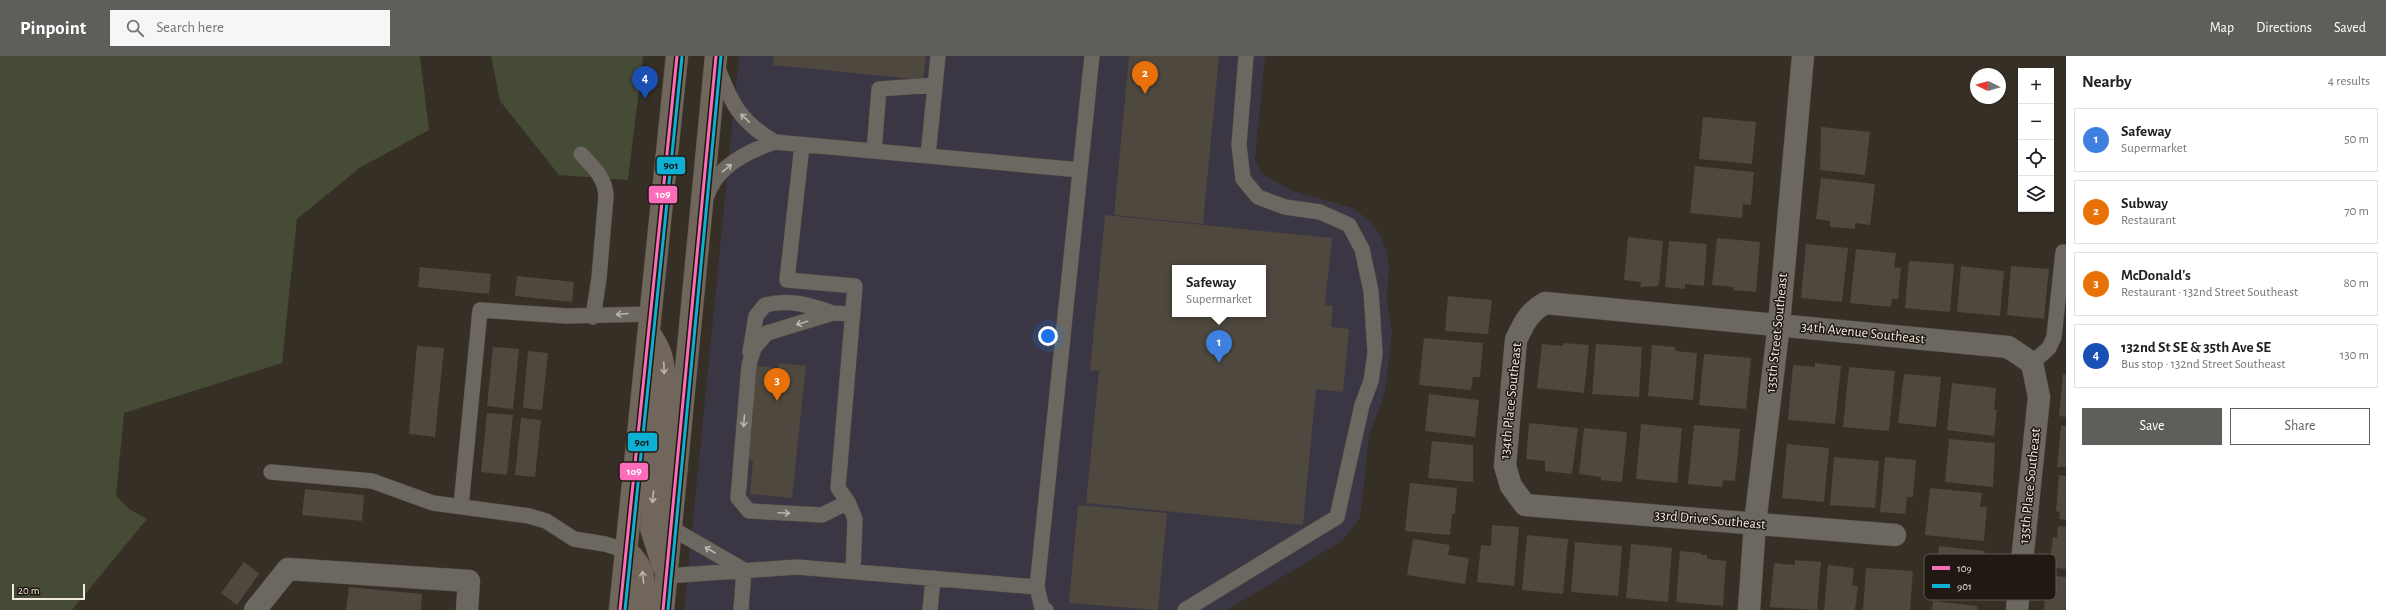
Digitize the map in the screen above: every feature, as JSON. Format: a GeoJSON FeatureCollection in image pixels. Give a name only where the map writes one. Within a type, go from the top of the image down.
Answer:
{"type":"FeatureCollection","features":[{"type":"Feature","properties":{"kind":"main road"},"geometry":{"type":"LineString","coordinates":[[620,610],[677,56]]}},
{"type":"Feature","properties":{"kind":"main road"},"geometry":{"type":"LineString","coordinates":[[663,610],[716,59]]}},
{"type":"Feature","properties":{"kind":"main road"},"geometry":{"type":"LineString","coordinates":[[650,323],[663,360],[664,374],[650,528],[666,576]]}},
{"type":"Feature","properties":{"kind":"main road"},"geometry":{"type":"LineString","coordinates":[[627,551],[640,565],[644,574],[642,610]]}},
{"type":"Feature","properties":{"kind":"street","name":"135th Street Southeast"},"geometry":{"type":"LineString","coordinates":[[1749,610],[1755,523],[1779,324],[1803,56]]}},
{"type":"Feature","properties":{"kind":"street","name":"34th Avenue Southeast"},"geometry":{"type":"LineString","coordinates":[[1545,303],[1779,324],[2008,347],[2032,363]]}},
{"type":"Feature","properties":{"kind":"street","name":"134th Place Southeast"},"geometry":{"type":"LineString","coordinates":[[1525,505],[1511,486],[1504,466],[1516,340],[1532,311],[1545,303]]}},
{"type":"Feature","properties":{"kind":"street","name":"135th Place Southeast"},"geometry":{"type":"LineString","coordinates":[[2023,554],[2039,397],[2032,363]]}},
{"type":"Feature","properties":{"kind":"street","name":"33rd Drive Southeast"},"geometry":{"type":"LineString","coordinates":[[1525,505],[1895,535]]}},
{"type":"Feature","properties":{"kind":"street"},"geometry":{"type":"LineString","coordinates":[[255,610],[288,569],[469,581],[467,610]]}},
{"type":"Feature","properties":{"kind":"street","name":"135th Place Southeast"},"geometry":{"type":"LineString","coordinates":[[2017,610],[2018,600]]}},
{"type":"Feature","properties":{"kind":"lane"},"geometry":{"type":"LineString","coordinates":[[928,156],[938,56]]}},
{"type":"Feature","properties":{"kind":"lane"},"geometry":{"type":"LineString","coordinates":[[1046,610],[1042,608],[1037,587],[1092,56]]}},
{"type":"Feature","properties":{"kind":"lane"},"geometry":{"type":"LineString","coordinates":[[1185,610],[1337,517],[1362,405],[1371,381],[1375,353],[1371,292],[1362,249],[1349,225],[1320,212],[1285,207],[1258,198],[1243,179],[1239,145],[1246,56]]}},
{"type":"Feature","properties":{"kind":"lane"},"geometry":{"type":"LineString","coordinates":[[716,59],[728,97],[736,110],[761,134],[775,142],[1080,170]]}},
{"type":"Feature","properties":{"kind":"lane"},"geometry":{"type":"LineString","coordinates":[[874,151],[879,89],[935,85]]}},
{"type":"Feature","properties":{"kind":"lane"},"geometry":{"type":"LineString","coordinates":[[699,227],[709,190],[717,176],[738,159],[775,142]]}},
{"type":"Feature","properties":{"kind":"lane"},"geometry":{"type":"LineString","coordinates":[[802,145],[788,280],[855,286],[838,488],[848,502],[855,520],[853,572]]}},
{"type":"Feature","properties":{"kind":"lane"},"geometry":{"type":"LineString","coordinates":[[581,154],[601,176],[605,185],[606,196],[599,278],[593,317]]}},
{"type":"Feature","properties":{"kind":"lane"},"geometry":{"type":"LineString","coordinates":[[2032,363],[2049,348],[2054,337],[2063,252]]}},
{"type":"Feature","properties":{"kind":"lane"},"geometry":{"type":"LineString","coordinates":[[848,502],[822,516],[749,511],[742,506],[738,498],[749,365],[756,316],[765,305],[781,301],[803,303],[833,313],[853,314]]}},
{"type":"Feature","properties":{"kind":"lane"},"geometry":{"type":"LineString","coordinates":[[461,506],[480,310],[593,317],[627,313],[650,323]]}},
{"type":"Feature","properties":{"kind":"lane"},"geometry":{"type":"LineString","coordinates":[[749,365],[754,348],[767,333],[833,313]]}},
{"type":"Feature","properties":{"kind":"lane"},"geometry":{"type":"LineString","coordinates":[[271,472],[372,481],[433,503],[529,516],[546,521],[574,539],[605,544],[627,551]]}},
{"type":"Feature","properties":{"kind":"lane"},"geometry":{"type":"LineString","coordinates":[[671,528],[744,570]]}},
{"type":"Feature","properties":{"kind":"lane"},"geometry":{"type":"LineString","coordinates":[[666,576],[797,567],[1037,587]]}},
{"type":"Feature","properties":{"kind":"lane"},"geometry":{"type":"LineString","coordinates":[[741,610],[744,570]]}},
{"type":"Feature","properties":{"kind":"lane"},"geometry":{"type":"LineString","coordinates":[[930,610],[933,578]]}},
{"type":"Feature","properties":{"kind":"shaded area"},"geometry":{"type":"Polygon","coordinates":[[[739,56],[1265,56],[1255,159],[1261,173],[1293,191],[1353,208],[1367,219],[1380,234],[1387,253],[1389,268],[1387,301],[1392,333],[1385,393],[1369,436],[1360,518],[1342,541],[1227,610],[684,610],[739,56]]]}},
{"type":"Feature","properties":{"kind":"green space"},"geometry":{"type":"Polygon","coordinates":[[[0,56],[420,56],[429,130],[361,167],[297,219],[282,363],[124,413],[116,496],[129,509],[147,519],[72,610],[0,610],[0,56]]]}},
{"type":"Feature","properties":{"kind":"green space"},"geometry":{"type":"Polygon","coordinates":[[[491,56],[643,56],[628,180],[559,175],[500,101],[491,56]]]}},
{"type":"Feature","properties":{"kind":"building"},"geometry":{"type":"Polygon","coordinates":[[[774,56],[926,56],[923,80],[773,65],[774,56]]]}},
{"type":"Feature","properties":{"kind":"building"},"geometry":{"type":"Polygon","coordinates":[[[1129,56],[1219,56],[1203,224],[1114,215],[1129,56]]]}},
{"type":"Feature","properties":{"kind":"building"},"geometry":{"type":"Polygon","coordinates":[[[1703,117],[1756,122],[1752,164],[1699,159],[1703,117]]]}},
{"type":"Feature","properties":{"kind":"building"},"geometry":{"type":"Polygon","coordinates":[[[1821,127],[1870,132],[1865,175],[1820,170],[1821,127]]]}},
{"type":"Feature","properties":{"kind":"building"},"geometry":{"type":"Polygon","coordinates":[[[1695,166],[1754,172],[1751,205],[1743,204],[1742,218],[1690,213],[1695,166]]]}},
{"type":"Feature","properties":{"kind":"building"},"geometry":{"type":"Polygon","coordinates":[[[1821,178],[1875,184],[1870,225],[1855,223],[1855,229],[1830,227],[1830,221],[1816,219],[1821,178]]]}},
{"type":"Feature","properties":{"kind":"building"},"geometry":{"type":"Polygon","coordinates":[[[1105,215],[1332,238],[1325,305],[1333,306],[1331,327],[1349,329],[1343,392],[1316,389],[1303,525],[1086,503],[1099,371],[1090,370],[1105,215]]]}},
{"type":"Feature","properties":{"kind":"building"},"geometry":{"type":"Polygon","coordinates":[[[1628,237],[1663,241],[1659,284],[1657,286],[1640,287],[1641,282],[1624,280],[1628,237]]]}},
{"type":"Feature","properties":{"kind":"building"},"geometry":{"type":"Polygon","coordinates":[[[1717,238],[1760,242],[1756,292],[1733,290],[1734,287],[1712,285],[1717,238]]]}},
{"type":"Feature","properties":{"kind":"building"},"geometry":{"type":"Polygon","coordinates":[[[1669,241],[1707,244],[1704,286],[1685,284],[1685,289],[1665,287],[1669,241]]]}},
{"type":"Feature","properties":{"kind":"building"},"geometry":{"type":"Polygon","coordinates":[[[1806,244],[1848,248],[1842,302],[1801,298],[1806,244]]]}},
{"type":"Feature","properties":{"kind":"building"},"geometry":{"type":"Polygon","coordinates":[[[1856,249],[1896,253],[1894,267],[1901,268],[1898,299],[1892,299],[1891,307],[1850,303],[1856,249]]]}},
{"type":"Feature","properties":{"kind":"building"},"geometry":{"type":"Polygon","coordinates":[[[1909,261],[1954,264],[1950,312],[1905,308],[1909,261]]]}},
{"type":"Feature","properties":{"kind":"building"},"geometry":{"type":"Polygon","coordinates":[[[1961,266],[2004,271],[2000,316],[1957,312],[1961,266]]]}},
{"type":"Feature","properties":{"kind":"building"},"geometry":{"type":"Polygon","coordinates":[[[2011,266],[2049,269],[2044,319],[2007,315],[2011,266]]]}},
{"type":"Feature","properties":{"kind":"building"},"geometry":{"type":"Polygon","coordinates":[[[420,267],[491,274],[489,294],[418,287],[420,267]]]}},
{"type":"Feature","properties":{"kind":"building"},"geometry":{"type":"Polygon","coordinates":[[[517,276],[574,282],[572,302],[515,296],[517,276]]]}},
{"type":"Feature","properties":{"kind":"building"},"geometry":{"type":"Polygon","coordinates":[[[1448,296],[1492,300],[1488,334],[1445,331],[1448,296]]]}},
{"type":"Feature","properties":{"kind":"building"},"geometry":{"type":"Polygon","coordinates":[[[1424,338],[1483,343],[1480,377],[1473,377],[1471,390],[1419,385],[1424,338]]]}},
{"type":"Feature","properties":{"kind":"building"},"geometry":{"type":"Polygon","coordinates":[[[1563,343],[1589,345],[1584,393],[1537,388],[1542,344],[1563,346],[1563,343]]]}},
{"type":"Feature","properties":{"kind":"building"},"geometry":{"type":"Polygon","coordinates":[[[1596,344],[1642,347],[1639,397],[1592,394],[1596,344]]]}},
{"type":"Feature","properties":{"kind":"building"},"geometry":{"type":"Polygon","coordinates":[[[1652,345],[1675,347],[1675,351],[1697,353],[1693,400],[1648,396],[1652,345]]]}},
{"type":"Feature","properties":{"kind":"building"},"geometry":{"type":"Polygon","coordinates":[[[417,346],[444,348],[435,437],[409,434],[417,346]]]}},
{"type":"Feature","properties":{"kind":"building"},"geometry":{"type":"Polygon","coordinates":[[[493,347],[519,349],[513,409],[487,406],[493,347]]]}},
{"type":"Feature","properties":{"kind":"building"},"geometry":{"type":"Polygon","coordinates":[[[528,351],[548,353],[542,410],[523,408],[528,351]]]}},
{"type":"Feature","properties":{"kind":"building"},"geometry":{"type":"Polygon","coordinates":[[[1704,354],[1751,358],[1746,409],[1699,405],[1704,354]]]}},
{"type":"Feature","properties":{"kind":"building"},"geometry":{"type":"Polygon","coordinates":[[[779,363],[806,366],[792,498],[750,494],[753,460],[747,460],[756,366],[778,368],[779,363]]]}},
{"type":"Feature","properties":{"kind":"building"},"geometry":{"type":"Polygon","coordinates":[[[1815,363],[1841,366],[1835,424],[1788,420],[1793,365],[1815,367],[1815,363]]]}},
{"type":"Feature","properties":{"kind":"building"},"geometry":{"type":"Polygon","coordinates":[[[1849,367],[1895,371],[1889,431],[1843,427],[1849,367]]]}},
{"type":"Feature","properties":{"kind":"building"},"geometry":{"type":"Polygon","coordinates":[[[1904,374],[1941,377],[1936,427],[1898,423],[1904,374]]]}},
{"type":"Feature","properties":{"kind":"building"},"geometry":{"type":"Polygon","coordinates":[[[2063,374],[2066,375],[2066,417],[2059,416],[2063,374]]]}},
{"type":"Feature","properties":{"kind":"building"},"geometry":{"type":"Polygon","coordinates":[[[1952,383],[1996,388],[1994,410],[1997,410],[1994,436],[1947,430],[1952,383]]]}},
{"type":"Feature","properties":{"kind":"building"},"geometry":{"type":"Polygon","coordinates":[[[1429,394],[1479,400],[1475,437],[1425,431],[1429,394]]]}},
{"type":"Feature","properties":{"kind":"building"},"geometry":{"type":"Polygon","coordinates":[[[487,413],[513,415],[507,475],[481,472],[487,413]]]}},
{"type":"Feature","properties":{"kind":"building"},"geometry":{"type":"Polygon","coordinates":[[[521,418],[541,420],[535,477],[515,475],[521,418]]]}},
{"type":"Feature","properties":{"kind":"building"},"geometry":{"type":"Polygon","coordinates":[[[1529,423],[1578,428],[1572,474],[1545,471],[1545,461],[1526,459],[1529,423]]]}},
{"type":"Feature","properties":{"kind":"building"},"geometry":{"type":"Polygon","coordinates":[[[1641,424],[1682,428],[1677,483],[1636,479],[1641,424]]]}},
{"type":"Feature","properties":{"kind":"building"},"geometry":{"type":"Polygon","coordinates":[[[1694,425],[1740,429],[1735,481],[1723,480],[1722,487],[1688,484],[1694,425]]]}},
{"type":"Feature","properties":{"kind":"building"},"geometry":{"type":"Polygon","coordinates":[[[2061,426],[2066,426],[2066,467],[2057,467],[2061,426]]]}},
{"type":"Feature","properties":{"kind":"building"},"geometry":{"type":"Polygon","coordinates":[[[1584,428],[1627,432],[1622,482],[1601,480],[1601,477],[1579,474],[1584,428]]]}},
{"type":"Feature","properties":{"kind":"building"},"geometry":{"type":"Polygon","coordinates":[[[1949,439],[1995,443],[1993,487],[1945,482],[1949,439]]]}},
{"type":"Feature","properties":{"kind":"building"},"geometry":{"type":"Polygon","coordinates":[[[1432,441],[1473,445],[1473,482],[1428,478],[1432,441]]]}},
{"type":"Feature","properties":{"kind":"building"},"geometry":{"type":"Polygon","coordinates":[[[1787,444],[1829,448],[1824,502],[1782,498],[1787,444]]]}},
{"type":"Feature","properties":{"kind":"building"},"geometry":{"type":"Polygon","coordinates":[[[1834,457],[1879,461],[1875,508],[1830,505],[1834,457]]]}},
{"type":"Feature","properties":{"kind":"building"},"geometry":{"type":"Polygon","coordinates":[[[1885,457],[1916,460],[1913,497],[1907,497],[1905,514],[1880,512],[1885,457]]]}},
{"type":"Feature","properties":{"kind":"building"},"geometry":{"type":"Polygon","coordinates":[[[2059,475],[2066,476],[2066,520],[2059,519],[2060,512],[2056,511],[2059,475]]]}},
{"type":"Feature","properties":{"kind":"building"},"geometry":{"type":"Polygon","coordinates":[[[1410,483],[1457,488],[1455,514],[1452,514],[1450,535],[1405,531],[1410,483]]]}},
{"type":"Feature","properties":{"kind":"building"},"geometry":{"type":"Polygon","coordinates":[[[1930,488],[1982,493],[1980,507],[1987,507],[1984,541],[1925,535],[1930,488]]]}},
{"type":"Feature","properties":{"kind":"building"},"geometry":{"type":"Polygon","coordinates":[[[305,489],[364,495],[362,521],[302,515],[305,489]]]}},
{"type":"Feature","properties":{"kind":"building"},"geometry":{"type":"Polygon","coordinates":[[[1078,505],[1167,513],[1158,610],[1069,603],[1078,505]]]}},
{"type":"Feature","properties":{"kind":"building"},"geometry":{"type":"Polygon","coordinates":[[[1492,525],[1519,527],[1514,586],[1477,582],[1481,545],[1491,546],[1492,525]]]}},
{"type":"Feature","properties":{"kind":"building"},"geometry":{"type":"Polygon","coordinates":[[[2058,526],[2066,527],[2066,569],[2056,568],[2056,554],[2051,554],[2053,537],[2057,538],[2058,526]]]}},
{"type":"Feature","properties":{"kind":"building"},"geometry":{"type":"Polygon","coordinates":[[[1527,535],[1568,539],[1563,594],[1522,590],[1527,535]]]}},
{"type":"Feature","properties":{"kind":"building"},"geometry":{"type":"Polygon","coordinates":[[[1413,539],[1450,545],[1448,555],[1469,558],[1465,584],[1407,575],[1413,539]]]}},
{"type":"Feature","properties":{"kind":"building"},"geometry":{"type":"Polygon","coordinates":[[[1575,542],[1622,546],[1618,596],[1571,592],[1575,542]]]}},
{"type":"Feature","properties":{"kind":"building"},"geometry":{"type":"Polygon","coordinates":[[[1631,544],[1672,548],[1668,602],[1626,598],[1631,544]]]}},
{"type":"Feature","properties":{"kind":"building"},"geometry":{"type":"Polygon","coordinates":[[[1939,546],[1985,551],[1985,554],[1938,554],[1939,546]]]}},
{"type":"Feature","properties":{"kind":"building"},"geometry":{"type":"Polygon","coordinates":[[[1680,551],[1701,553],[1701,555],[1707,555],[1707,559],[1726,561],[1723,606],[1676,602],[1680,551]]]}},
{"type":"Feature","properties":{"kind":"building"},"geometry":{"type":"Polygon","coordinates":[[[1795,560],[1821,562],[1817,610],[1770,607],[1774,563],[1795,565],[1795,560]]]}},
{"type":"Feature","properties":{"kind":"building"},"geometry":{"type":"Polygon","coordinates":[[[244,562],[259,574],[237,605],[221,593],[244,562]]]}},
{"type":"Feature","properties":{"kind":"building"},"geometry":{"type":"Polygon","coordinates":[[[1828,565],[1854,568],[1852,586],[1858,586],[1855,610],[1824,610],[1828,565]]]}},
{"type":"Feature","properties":{"kind":"building"},"geometry":{"type":"Polygon","coordinates":[[[1866,568],[1913,571],[1910,610],[1863,610],[1866,568]]]}},
{"type":"Feature","properties":{"kind":"building"},"geometry":{"type":"Polygon","coordinates":[[[2056,576],[2066,577],[2066,610],[2044,610],[2045,600],[2056,600],[2056,576]]]}},
{"type":"Feature","properties":{"kind":"building"},"geometry":{"type":"Polygon","coordinates":[[[349,587],[422,594],[421,610],[346,610],[349,587]]]}},
{"type":"Feature","properties":{"kind":"building"},"geometry":{"type":"Polygon","coordinates":[[[1933,601],[1977,606],[1977,610],[1932,610],[1933,601]]]}},
{"type":"Feature","properties":{"kind":"transit line","name":"109"},"geometry":{"type":"LineString","coordinates":[[620,610],[677,56]]}},
{"type":"Feature","properties":{"kind":"transit line","name":"109"},"geometry":{"type":"LineString","coordinates":[[663,610],[716,56]]}},
{"type":"Feature","properties":{"kind":"transit line","name":"901"},"geometry":{"type":"LineString","coordinates":[[668,610],[721,56]]}},
{"type":"Feature","properties":{"kind":"transit line","name":"901"},"geometry":{"type":"LineString","coordinates":[[625,610],[682,57]]}},
{"type":"Feature","properties":{"kind":"place","name":"Subway"},"geometry":{"type":"Point","coordinates":[1145,94]}},
{"type":"Feature","properties":{"kind":"place","name":"132nd St SE & 35th Ave SE"},"geometry":{"type":"Point","coordinates":[645,99]}},
{"type":"Feature","properties":{"kind":"place","name":"Safeway"},"geometry":{"type":"Point","coordinates":[1219,363]}},
{"type":"Feature","properties":{"kind":"place","name":"McDonald's"},"geometry":{"type":"Point","coordinates":[777,401]}}]}
